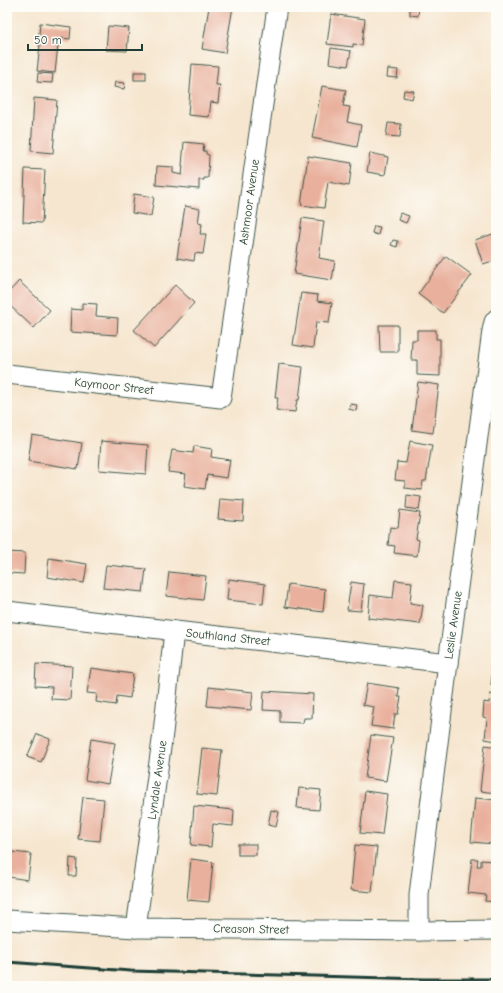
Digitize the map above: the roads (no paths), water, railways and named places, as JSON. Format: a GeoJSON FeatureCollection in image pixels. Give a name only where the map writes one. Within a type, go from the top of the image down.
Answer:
{"type":"FeatureCollection","features":[{"type":"Feature","properties":{"kind":"street","name":"Ashmoor Avenue"},"geometry":{"type":"LineString","coordinates":[[221,398],[277,7]]}},
{"type":"Feature","properties":{"kind":"street","name":"Leslie Avenue"},"geometry":{"type":"LineString","coordinates":[[419,931],[419,895],[448,663],[492,331],[496,319]]}},
{"type":"Feature","properties":{"kind":"street","name":"Kaymoor Street"},"geometry":{"type":"LineString","coordinates":[[7,374],[221,398]]}},
{"type":"Feature","properties":{"kind":"street","name":"Southland Street"},"geometry":{"type":"LineString","coordinates":[[7,612],[448,663]]}},
{"type":"Feature","properties":{"kind":"street","name":"Lyndale Avenue"},"geometry":{"type":"LineString","coordinates":[[136,928],[162,740],[174,631]]}},
{"type":"Feature","properties":{"kind":"street","name":"Creason Street"},"geometry":{"type":"LineString","coordinates":[[7,920],[136,928],[419,931],[496,930]]}},
{"type":"Feature","properties":{"kind":"railway"},"geometry":{"type":"LineString","coordinates":[[7,962],[131,971],[425,979],[496,979]]}}]}
